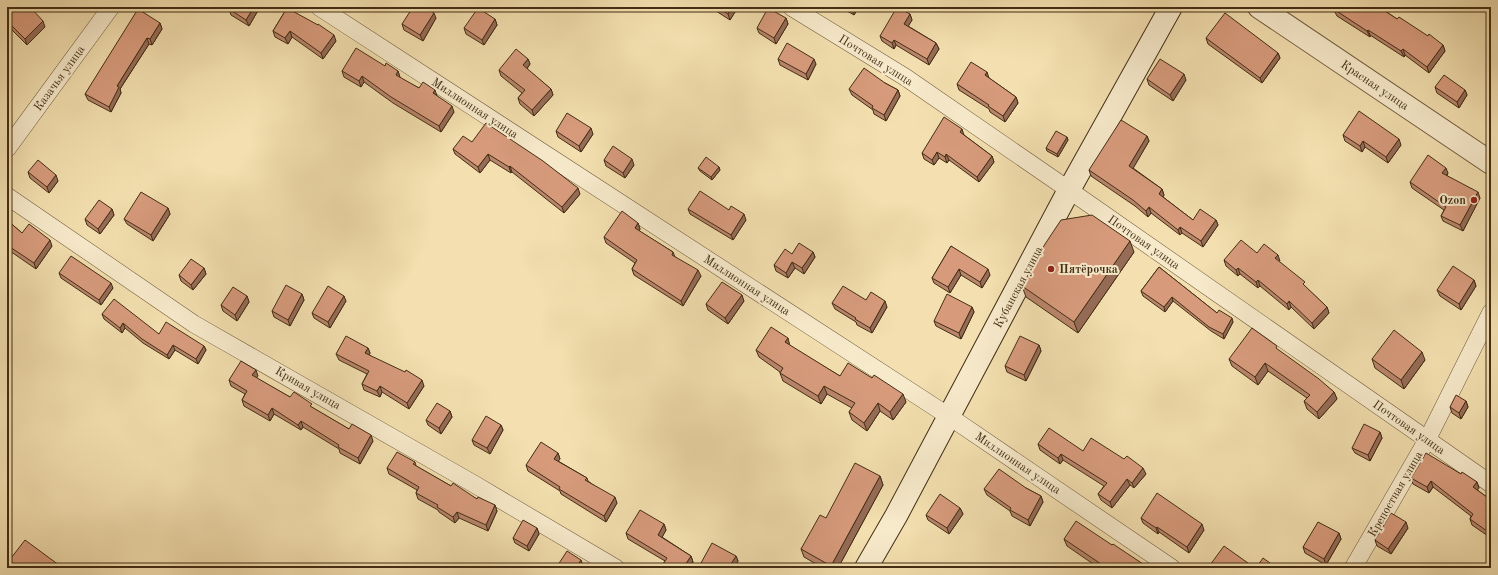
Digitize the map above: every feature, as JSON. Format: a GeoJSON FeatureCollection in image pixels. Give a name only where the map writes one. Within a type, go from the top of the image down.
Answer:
{"type":"FeatureCollection","features":[{"type":"Feature","properties":{"kind":"main road","name":"Кубанская улица"},"geometry":{"type":"LineString","coordinates":[[866,568],[950,416],[1069,190],[1171,7]]}},
{"type":"Feature","properties":{"kind":"main road","name":"Красная улица"},"geometry":{"type":"LineString","coordinates":[[1259,7],[1491,163]]}},
{"type":"Feature","properties":{"kind":"street","name":"Казачья улица"},"geometry":{"type":"LineString","coordinates":[[7,149],[111,7]]}},
{"type":"Feature","properties":{"kind":"street","name":"Миллионная улица"},"geometry":{"type":"LineString","coordinates":[[319,7],[950,416],[1172,568]]}},
{"type":"Feature","properties":{"kind":"street","name":"Почтовая улица"},"geometry":{"type":"LineString","coordinates":[[791,7],[905,77],[1491,484]]}},
{"type":"Feature","properties":{"kind":"street","name":"Кривая улица"},"geometry":{"type":"LineString","coordinates":[[7,196],[194,324],[474,484],[616,568]]}},
{"type":"Feature","properties":{"kind":"street","name":"Крепостная улица"},"geometry":{"type":"LineString","coordinates":[[1352,568],[1427,440],[1491,312]]}},
{"type":"Feature","properties":{"kind":"building"},"geometry":{"type":"Polygon","coordinates":[[[8,7],[30,7],[43,21],[25,39],[7,21],[8,7]]]}},
{"type":"Feature","properties":{"kind":"building"},"geometry":{"type":"Polygon","coordinates":[[[231,7],[254,7],[246,20],[229,9],[231,7]]]}},
{"type":"Feature","properties":{"kind":"building"},"geometry":{"type":"Polygon","coordinates":[[[413,7],[425,7],[434,13],[420,35],[402,24],[413,7]]]}},
{"type":"Feature","properties":{"kind":"building"},"geometry":{"type":"Polygon","coordinates":[[[717,7],[732,7],[728,14],[717,7]]]}},
{"type":"Feature","properties":{"kind":"building"},"geometry":{"type":"Polygon","coordinates":[[[897,7],[910,14],[904,24],[936,43],[927,59],[894,40],[892,43],[880,36],[897,7]]]}},
{"type":"Feature","properties":{"kind":"building"},"geometry":{"type":"Polygon","coordinates":[[[1335,7],[1379,7],[1397,19],[1399,17],[1428,36],[1429,34],[1443,45],[1427,67],[1403,49],[1401,51],[1368,30],[1367,31],[1335,10],[1335,7]]]}},
{"type":"Feature","properties":{"kind":"building"},"geometry":{"type":"Polygon","coordinates":[[[287,8],[318,24],[334,35],[321,53],[290,31],[285,38],[273,31],[287,8]]]}},
{"type":"Feature","properties":{"kind":"building"},"geometry":{"type":"Polygon","coordinates":[[[478,8],[495,19],[482,40],[464,28],[478,8]]]}},
{"type":"Feature","properties":{"kind":"building"},"geometry":{"type":"Polygon","coordinates":[[[768,8],[786,18],[774,38],[757,28],[768,8]]]}},
{"type":"Feature","properties":{"kind":"building"},"geometry":{"type":"Polygon","coordinates":[[[138,9],[160,23],[150,39],[147,38],[117,86],[119,87],[109,107],[85,94],[138,9]]]}},
{"type":"Feature","properties":{"kind":"building"},"geometry":{"type":"Polygon","coordinates":[[[1225,13],[1278,53],[1260,78],[1206,38],[1225,13]]]}},
{"type":"Feature","properties":{"kind":"building"},"geometry":{"type":"Polygon","coordinates":[[[787,43],[814,59],[806,74],[778,59],[787,43]]]}},
{"type":"Feature","properties":{"kind":"building"},"geometry":{"type":"Polygon","coordinates":[[[356,48],[385,66],[386,63],[398,71],[396,75],[419,88],[423,82],[435,90],[433,93],[452,106],[439,126],[391,97],[362,76],[359,81],[342,71],[356,48]]]}},
{"type":"Feature","properties":{"kind":"building"},"geometry":{"type":"Polygon","coordinates":[[[516,49],[528,59],[523,65],[551,89],[532,110],[518,98],[525,90],[499,70],[516,49]]]}},
{"type":"Feature","properties":{"kind":"building"},"geometry":{"type":"Polygon","coordinates":[[[1160,59],[1184,74],[1170,95],[1147,79],[1160,59]]]}},
{"type":"Feature","properties":{"kind":"building"},"geometry":{"type":"Polygon","coordinates":[[[971,62],[987,72],[985,75],[1016,97],[1003,116],[957,84],[971,62]]]}},
{"type":"Feature","properties":{"kind":"building"},"geometry":{"type":"Polygon","coordinates":[[[864,68],[898,90],[884,115],[872,108],[873,106],[849,89],[864,68]]]}},
{"type":"Feature","properties":{"kind":"building"},"geometry":{"type":"Polygon","coordinates":[[[1444,75],[1465,90],[1457,102],[1435,87],[1444,75]]]}},
{"type":"Feature","properties":{"kind":"building"},"geometry":{"type":"Polygon","coordinates":[[[1359,111],[1399,139],[1386,157],[1363,141],[1360,146],[1343,135],[1359,111]]]}},
{"type":"Feature","properties":{"kind":"building"},"geometry":{"type":"Polygon","coordinates":[[[567,113],[591,128],[579,146],[556,131],[567,113]]]}},
{"type":"Feature","properties":{"kind":"building"},"geometry":{"type":"Polygon","coordinates":[[[944,117],[962,129],[960,132],[992,156],[977,177],[946,154],[945,157],[937,152],[932,160],[922,153],[944,117]]]}},
{"type":"Feature","properties":{"kind":"building"},"geometry":{"type":"Polygon","coordinates":[[[1121,120],[1147,136],[1129,166],[1162,189],[1159,194],[1193,220],[1200,209],[1216,220],[1201,241],[1180,227],[1178,230],[1149,207],[1146,211],[1133,200],[1089,170],[1121,120]]]}},
{"type":"Feature","properties":{"kind":"building"},"geometry":{"type":"Polygon","coordinates":[[[486,123],[543,161],[578,188],[562,207],[510,166],[509,167],[488,154],[478,167],[453,149],[463,136],[472,142],[486,123]]]}},
{"type":"Feature","properties":{"kind":"building"},"geometry":{"type":"Polygon","coordinates":[[[1056,131],[1067,137],[1057,154],[1046,148],[1056,131]]]}},
{"type":"Feature","properties":{"kind":"building"},"geometry":{"type":"Polygon","coordinates":[[[613,146],[632,159],[623,173],[604,160],[613,146]]]}},
{"type":"Feature","properties":{"kind":"building"},"geometry":{"type":"Polygon","coordinates":[[[1428,155],[1446,168],[1442,173],[1478,192],[1460,225],[1441,216],[1446,207],[1410,182],[1428,155]]]}},
{"type":"Feature","properties":{"kind":"building"},"geometry":{"type":"Polygon","coordinates":[[[706,157],[719,167],[711,177],[698,168],[706,157]]]}},
{"type":"Feature","properties":{"kind":"building"},"geometry":{"type":"Polygon","coordinates":[[[38,160],[56,175],[47,187],[28,172],[38,160]]]}},
{"type":"Feature","properties":{"kind":"building"},"geometry":{"type":"Polygon","coordinates":[[[700,191],[729,210],[731,206],[744,214],[731,235],[688,209],[700,191]]]}},
{"type":"Feature","properties":{"kind":"building"},"geometry":{"type":"Polygon","coordinates":[[[141,192],[168,208],[151,235],[124,219],[141,192]]]}},
{"type":"Feature","properties":{"kind":"building"},"geometry":{"type":"Polygon","coordinates":[[[99,200],[112,209],[98,229],[85,219],[99,200]]]}},
{"type":"Feature","properties":{"kind":"building"},"geometry":{"type":"Polygon","coordinates":[[[622,211],[638,223],[635,228],[673,252],[672,255],[698,270],[681,301],[632,269],[637,260],[604,237],[622,211]]]}},
{"type":"Feature","properties":{"kind":"building"},"geometry":{"type":"Polygon","coordinates":[[[1092,215],[1130,241],[1074,322],[1022,286],[1045,244],[1061,220],[1092,215]]]}},
{"type":"Feature","properties":{"kind":"building"},"geometry":{"type":"Polygon","coordinates":[[[7,220],[22,233],[29,224],[50,240],[34,263],[7,245],[7,220]]]}},
{"type":"Feature","properties":{"kind":"building"},"geometry":{"type":"Polygon","coordinates":[[[1241,240],[1257,253],[1264,244],[1278,255],[1275,258],[1305,282],[1303,284],[1327,307],[1312,323],[1289,301],[1287,304],[1258,280],[1256,282],[1238,268],[1236,270],[1224,260],[1241,240]]]}},
{"type":"Feature","properties":{"kind":"building"},"geometry":{"type":"Polygon","coordinates":[[[799,243],[813,252],[802,268],[792,262],[786,273],[774,265],[785,249],[792,254],[799,243]]]}},
{"type":"Feature","properties":{"kind":"building"},"geometry":{"type":"Polygon","coordinates":[[[951,246],[988,269],[980,282],[959,269],[948,287],[932,278],[951,246]]]}},
{"type":"Feature","properties":{"kind":"building"},"geometry":{"type":"Polygon","coordinates":[[[71,256],[111,283],[99,300],[59,273],[71,256]]]}},
{"type":"Feature","properties":{"kind":"building"},"geometry":{"type":"Polygon","coordinates":[[[191,259],[204,268],[191,285],[179,275],[191,259]]]}},
{"type":"Feature","properties":{"kind":"building"},"geometry":{"type":"Polygon","coordinates":[[[1453,266],[1474,280],[1459,304],[1437,290],[1453,266]]]}},
{"type":"Feature","properties":{"kind":"building"},"geometry":{"type":"Polygon","coordinates":[[[1159,267],[1217,313],[1219,310],[1232,318],[1223,334],[1209,327],[1172,297],[1164,307],[1141,291],[1159,267]]]}},
{"type":"Feature","properties":{"kind":"building"},"geometry":{"type":"Polygon","coordinates":[[[722,282],[742,295],[725,318],[706,304],[722,282]]]}},
{"type":"Feature","properties":{"kind":"building"},"geometry":{"type":"Polygon","coordinates":[[[286,285],[302,294],[288,320],[272,311],[286,285]]]}},
{"type":"Feature","properties":{"kind":"building"},"geometry":{"type":"Polygon","coordinates":[[[328,286],[344,296],[328,322],[312,313],[328,286]]]}},
{"type":"Feature","properties":{"kind":"building"},"geometry":{"type":"Polygon","coordinates":[[[843,286],[866,300],[871,292],[885,301],[870,328],[832,303],[843,286]]]}},
{"type":"Feature","properties":{"kind":"building"},"geometry":{"type":"Polygon","coordinates":[[[233,287],[247,296],[235,315],[221,305],[233,287]]]}},
{"type":"Feature","properties":{"kind":"building"},"geometry":{"type":"Polygon","coordinates":[[[947,294],[972,307],[959,333],[934,321],[947,294]]]}},
{"type":"Feature","properties":{"kind":"building"},"geometry":{"type":"Polygon","coordinates":[[[114,299],[159,334],[166,322],[204,346],[196,359],[173,345],[167,355],[142,339],[123,323],[120,328],[102,314],[114,299]]]}},
{"type":"Feature","properties":{"kind":"building"},"geometry":{"type":"Polygon","coordinates":[[[771,327],[788,338],[785,342],[840,376],[848,363],[872,378],[874,375],[903,394],[890,412],[878,403],[864,423],[849,412],[855,403],[824,386],[818,396],[780,373],[783,368],[756,350],[771,327]]]}},
{"type":"Feature","properties":{"kind":"building"},"geometry":{"type":"Polygon","coordinates":[[[1252,328],[1334,392],[1317,412],[1304,401],[1310,395],[1265,363],[1255,377],[1229,359],[1252,328]]]}},
{"type":"Feature","properties":{"kind":"building"},"geometry":{"type":"Polygon","coordinates":[[[1394,330],[1422,352],[1401,380],[1372,359],[1394,330]]]}},
{"type":"Feature","properties":{"kind":"building"},"geometry":{"type":"Polygon","coordinates":[[[346,336],[368,348],[365,353],[405,372],[406,370],[422,380],[407,403],[380,386],[377,391],[362,384],[369,371],[336,354],[346,336]]]}},
{"type":"Feature","properties":{"kind":"building"},"geometry":{"type":"Polygon","coordinates":[[[1020,336],[1039,345],[1024,375],[1005,366],[1020,336]]]}},
{"type":"Feature","properties":{"kind":"building"},"geometry":{"type":"Polygon","coordinates":[[[241,361],[256,370],[252,375],[290,397],[294,392],[312,404],[310,406],[349,429],[352,424],[371,435],[358,458],[338,447],[339,445],[301,421],[298,425],[272,408],[268,415],[242,400],[247,391],[229,380],[241,361]]]}},
{"type":"Feature","properties":{"kind":"building"},"geometry":{"type":"Polygon","coordinates":[[[1456,395],[1466,401],[1459,413],[1450,407],[1456,395]]]}},
{"type":"Feature","properties":{"kind":"building"},"geometry":{"type":"Polygon","coordinates":[[[437,403],[450,411],[439,428],[426,420],[437,403]]]}},
{"type":"Feature","properties":{"kind":"building"},"geometry":{"type":"Polygon","coordinates":[[[486,416],[501,425],[487,448],[472,440],[486,416]]]}},
{"type":"Feature","properties":{"kind":"building"},"geometry":{"type":"Polygon","coordinates":[[[1364,424],[1380,432],[1368,455],[1352,448],[1364,424]]]}},
{"type":"Feature","properties":{"kind":"building"},"geometry":{"type":"Polygon","coordinates":[[[1049,428],[1083,451],[1091,438],[1124,459],[1127,456],[1143,468],[1132,483],[1127,479],[1110,502],[1098,494],[1107,483],[1061,454],[1058,458],[1038,444],[1049,428]]]}},
{"type":"Feature","properties":{"kind":"building"},"geometry":{"type":"Polygon","coordinates":[[[541,442],[558,453],[554,459],[587,478],[585,480],[615,497],[604,516],[559,489],[560,487],[526,465],[541,442]]]}},
{"type":"Feature","properties":{"kind":"building"},"geometry":{"type":"Polygon","coordinates":[[[397,452],[415,462],[413,464],[451,486],[453,483],[477,499],[478,497],[495,505],[486,525],[457,512],[453,517],[437,507],[438,505],[416,493],[419,487],[387,468],[397,452]]]}},
{"type":"Feature","properties":{"kind":"building"},"geometry":{"type":"Polygon","coordinates":[[[1426,453],[1461,474],[1462,472],[1477,482],[1473,487],[1491,500],[1491,534],[1470,519],[1473,514],[1431,481],[1427,487],[1411,478],[1426,453]]]}},
{"type":"Feature","properties":{"kind":"building"},"geometry":{"type":"Polygon","coordinates":[[[855,463],[880,476],[831,566],[801,549],[820,515],[826,518],[855,463]]]}},
{"type":"Feature","properties":{"kind":"building"},"geometry":{"type":"Polygon","coordinates":[[[999,469],[1026,488],[1041,496],[1028,520],[1010,510],[1011,508],[984,489],[999,469]]]}},
{"type":"Feature","properties":{"kind":"building"},"geometry":{"type":"Polygon","coordinates":[[[1157,493],[1202,524],[1187,547],[1141,518],[1157,493]]]}},
{"type":"Feature","properties":{"kind":"building"},"geometry":{"type":"Polygon","coordinates":[[[940,494],[960,508],[947,528],[926,515],[940,494]]]}},
{"type":"Feature","properties":{"kind":"building"},"geometry":{"type":"Polygon","coordinates":[[[640,510],[664,524],[658,535],[691,556],[683,568],[670,568],[663,564],[667,558],[626,533],[640,510]]]}},
{"type":"Feature","properties":{"kind":"building"},"geometry":{"type":"Polygon","coordinates":[[[1391,513],[1406,522],[1388,549],[1375,540],[1391,513]]]}},
{"type":"Feature","properties":{"kind":"building"},"geometry":{"type":"Polygon","coordinates":[[[523,520],[537,528],[527,546],[513,538],[523,520]]]}},
{"type":"Feature","properties":{"kind":"building"},"geometry":{"type":"Polygon","coordinates":[[[1076,521],[1149,568],[1102,568],[1099,566],[1101,564],[1064,539],[1076,521]]]}},
{"type":"Feature","properties":{"kind":"building"},"geometry":{"type":"Polygon","coordinates":[[[1318,522],[1339,533],[1324,559],[1303,547],[1318,522]]]}},
{"type":"Feature","properties":{"kind":"building"},"geometry":{"type":"Polygon","coordinates":[[[25,540],[63,568],[17,568],[8,562],[25,540]]]}},
{"type":"Feature","properties":{"kind":"building"},"geometry":{"type":"Polygon","coordinates":[[[712,543],[736,556],[731,564],[738,568],[710,568],[701,563],[712,543]]]}},
{"type":"Feature","properties":{"kind":"building"},"geometry":{"type":"Polygon","coordinates":[[[1224,546],[1255,568],[1215,568],[1210,565],[1224,546]]]}},
{"type":"Feature","properties":{"kind":"building"},"geometry":{"type":"Polygon","coordinates":[[[567,551],[581,560],[576,568],[556,568],[567,551]]]}},
{"type":"Feature","properties":{"kind":"building"},"geometry":{"type":"Polygon","coordinates":[[[1263,558],[1277,568],[1256,568],[1263,558]]]}},
{"type":"Feature","properties":{"kind":"building"},"geometry":{"type":"Polygon","coordinates":[[[906,564],[913,568],[903,568],[906,564]]]}},
{"type":"Feature","properties":{"kind":"place","name":"Ozon"},"geometry":{"type":"Point","coordinates":[1474,200]}},
{"type":"Feature","properties":{"kind":"place","name":"Пятёрочка"},"geometry":{"type":"Point","coordinates":[1051,269]}}]}
